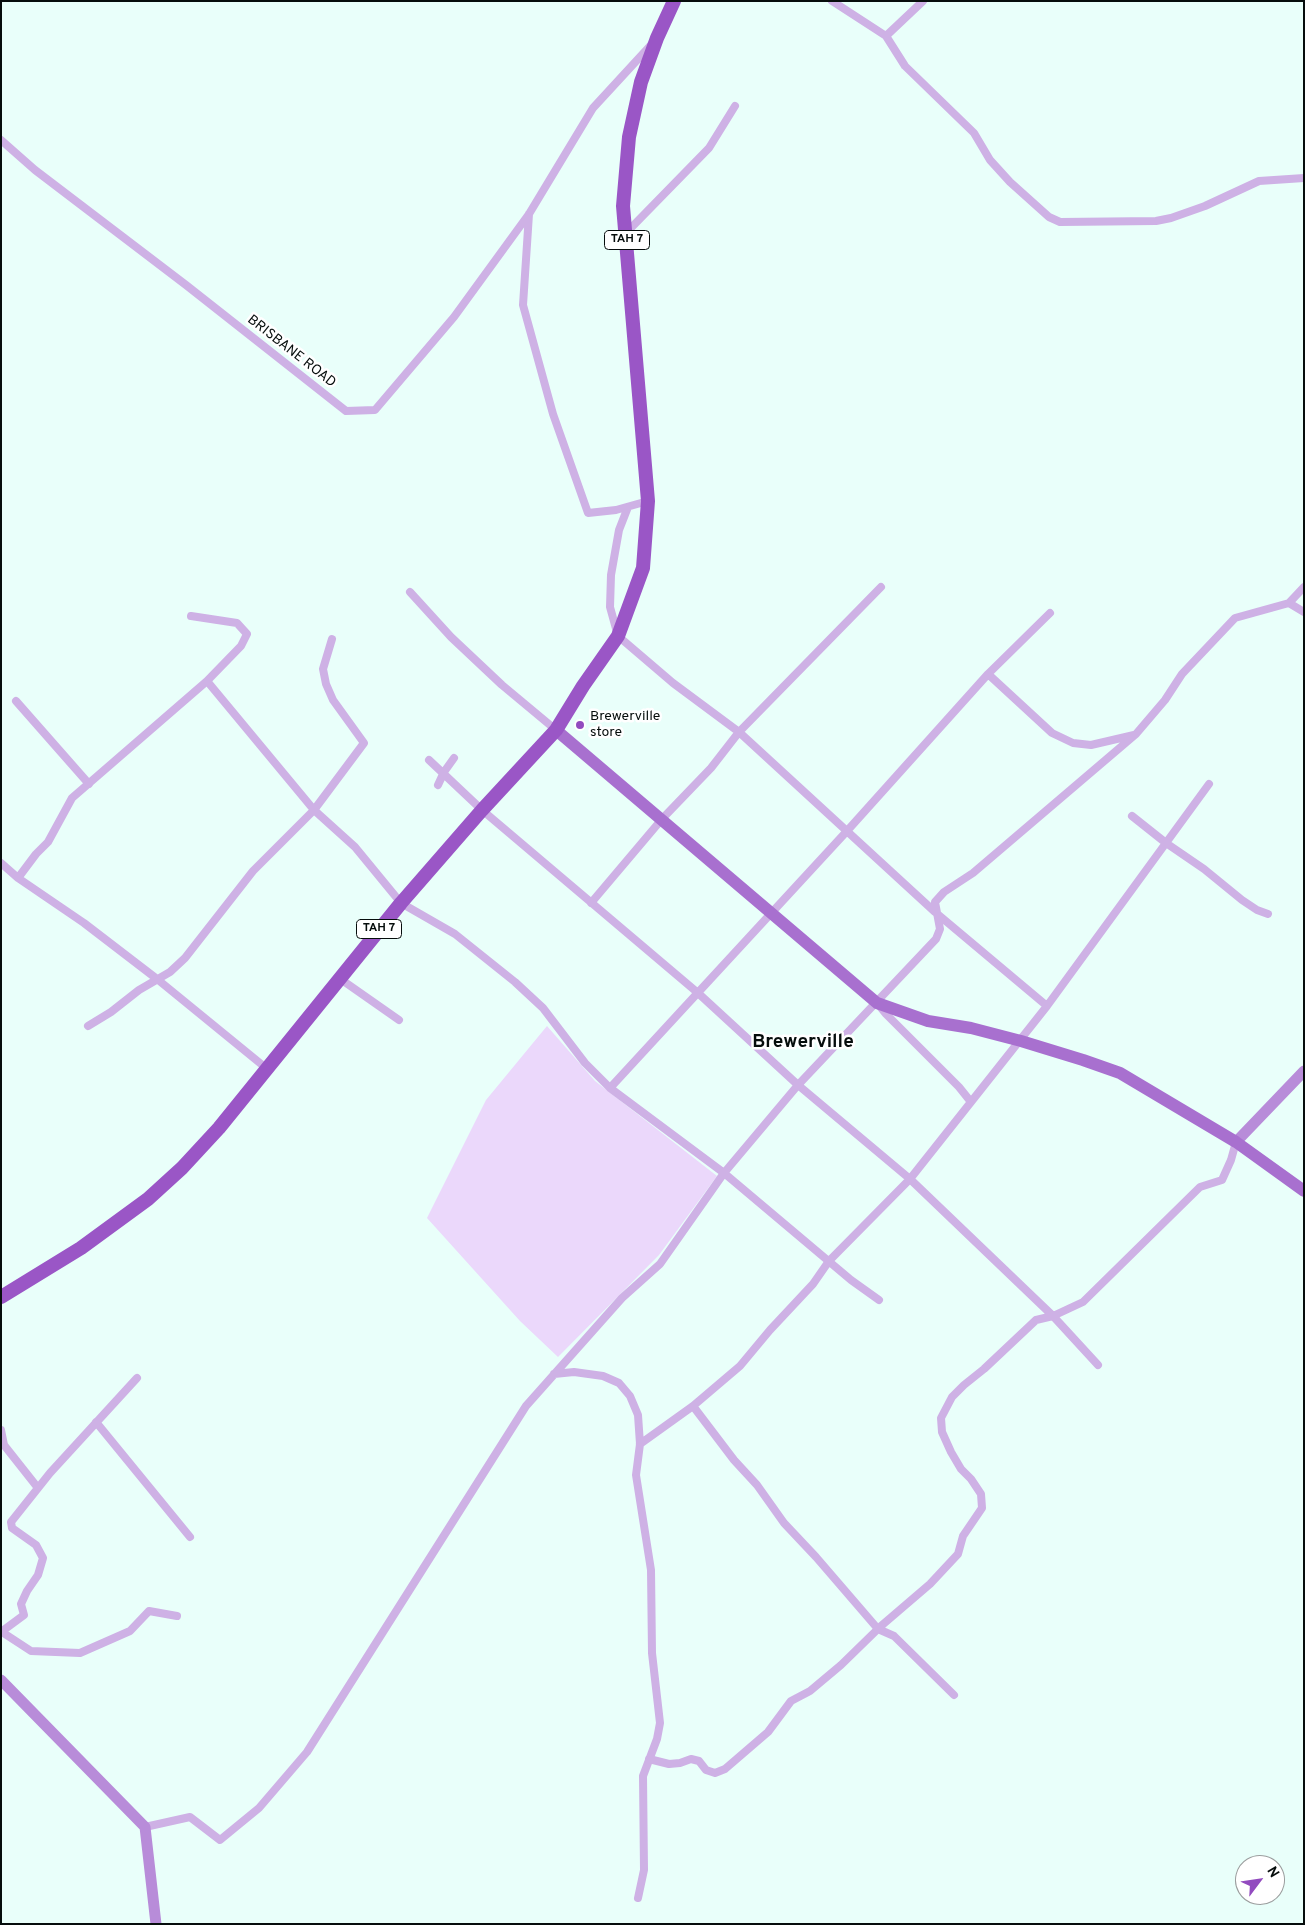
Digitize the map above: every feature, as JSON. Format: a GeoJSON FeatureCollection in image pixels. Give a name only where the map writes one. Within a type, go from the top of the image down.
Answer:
{"type":"FeatureCollection","features":[{"type":"Feature","properties":{"kind":"highway","name":"TAH 7"},"geometry":{"type":"LineString","coordinates":[[1,1296],[81,1248],[148,1199],[182,1168],[219,1128],[401,903],[482,810],[556,730],[583,686],[618,636],[643,568],[648,501],[623,206],[629,136],[641,82],[657,38],[674,1]]}},
{"type":"Feature","properties":{"kind":"main road"},"geometry":{"type":"LineString","coordinates":[[556,730],[877,1003],[928,1021],[971,1028],[1021,1041],[1083,1060],[1120,1074],[1236,1142],[1304,1191]]}},
{"type":"Feature","properties":{"kind":"street"},"geometry":{"type":"LineString","coordinates":[[832,1],[886,36],[905,66],[974,133],[990,160],[1010,182],[1049,217],[1060,222],[1156,221],[1171,218],[1205,206],[1260,181],[1304,178]]}},
{"type":"Feature","properties":{"kind":"street"},"geometry":{"type":"LineString","coordinates":[[886,36],[923,1]]}},
{"type":"Feature","properties":{"kind":"street","name":"BRISBANE ROAD"},"geometry":{"type":"LineString","coordinates":[[1,140],[35,170],[346,411],[376,410],[454,317],[529,214],[593,108],[657,38]]}},
{"type":"Feature","properties":{"kind":"street"},"geometry":{"type":"LineString","coordinates":[[626,233],[709,148],[735,106]]}},
{"type":"Feature","properties":{"kind":"street"},"geometry":{"type":"LineString","coordinates":[[529,214],[523,305],[553,414],[588,513],[616,510],[648,501]]}},
{"type":"Feature","properties":{"kind":"street"},"geometry":{"type":"LineString","coordinates":[[628,506],[619,530],[611,575],[610,607],[618,636],[673,683],[739,732],[936,912],[1047,1006]]}},
{"type":"Feature","properties":{"kind":"street"},"geometry":{"type":"LineString","coordinates":[[591,903],[662,819],[711,768],[739,732],[881,587]]}},
{"type":"Feature","properties":{"kind":"street"},"geometry":{"type":"LineString","coordinates":[[145,1826],[190,1817],[220,1840],[259,1808],[307,1752],[526,1406],[622,1298],[660,1264],[724,1173],[798,1085],[936,940],[940,930],[935,902],[944,892],[973,873],[1136,734],[1165,700],[1182,674],[1234,618],[1289,603],[1304,587]]}},
{"type":"Feature","properties":{"kind":"street"},"geometry":{"type":"LineString","coordinates":[[410,592],[451,636],[502,685],[556,730]]}},
{"type":"Feature","properties":{"kind":"street"},"geometry":{"type":"LineString","coordinates":[[1289,603],[1304,612]]}},
{"type":"Feature","properties":{"kind":"street"},"geometry":{"type":"LineString","coordinates":[[610,1088],[848,831],[988,674],[1050,613]]}},
{"type":"Feature","properties":{"kind":"street"},"geometry":{"type":"LineString","coordinates":[[18,878],[36,854],[48,842],[72,798],[207,681],[241,646],[247,634],[237,623],[190,616]]}},
{"type":"Feature","properties":{"kind":"street"},"geometry":{"type":"LineString","coordinates":[[88,1026],[111,1012],[139,990],[170,972],[185,958],[253,871],[314,810],[364,743],[333,700],[326,684],[323,669],[332,639]]}},
{"type":"Feature","properties":{"kind":"street"},"geometry":{"type":"LineString","coordinates":[[988,674],[1052,733],[1073,742],[1092,745],[1136,734]]}},
{"type":"Feature","properties":{"kind":"street"},"geometry":{"type":"LineString","coordinates":[[207,681],[314,810],[355,847],[401,903],[455,934],[515,982],[543,1008],[585,1063],[610,1088],[724,1173],[851,1280],[879,1300]]}},
{"type":"Feature","properties":{"kind":"street"},"geometry":{"type":"LineString","coordinates":[[16,701],[89,784]]}},
{"type":"Feature","properties":{"kind":"street"},"geometry":{"type":"LineString","coordinates":[[438,785],[454,758]]}},
{"type":"Feature","properties":{"kind":"street"},"geometry":{"type":"LineString","coordinates":[[429,760],[444,772],[482,810],[698,993],[798,1085],[910,1179],[1053,1316],[1098,1365]]}},
{"type":"Feature","properties":{"kind":"street"},"geometry":{"type":"LineString","coordinates":[[640,1444],[693,1406],[740,1366],[770,1330],[813,1284],[830,1261],[910,1179],[1021,1041],[1209,784]]}},
{"type":"Feature","properties":{"kind":"street"},"geometry":{"type":"LineString","coordinates":[[1132,816],[1166,843],[1204,869],[1242,900],[1257,910],[1268,914]]}},
{"type":"Feature","properties":{"kind":"street"},"geometry":{"type":"LineString","coordinates":[[1,863],[18,878],[84,923],[157,979],[266,1068]]}},
{"type":"Feature","properties":{"kind":"street"},"geometry":{"type":"LineString","coordinates":[[339,978],[399,1020]]}},
{"type":"Feature","properties":{"kind":"street"},"geometry":{"type":"LineString","coordinates":[[877,1003],[959,1086],[971,1102]]}},
{"type":"Feature","properties":{"kind":"street"},"geometry":{"type":"LineString","coordinates":[[649,1759],[669,1764],[691,1759],[699,1761],[706,1770],[715,1773],[725,1768],[768,1732],[791,1701],[810,1691],[842,1665],[878,1629],[930,1584],[958,1554],[963,1536],[982,1508],[981,1494],[971,1479],[961,1469],[942,1432],[941,1418],[952,1397],[1036,1320],[1053,1316],[1083,1302],[1200,1187],[1222,1180],[1231,1160],[1236,1142],[1304,1071]]}},
{"type":"Feature","properties":{"kind":"street"},"geometry":{"type":"LineString","coordinates":[[554,1374],[574,1372],[603,1376],[619,1383],[630,1396],[638,1415],[640,1444],[636,1475],[651,1570],[652,1653],[660,1723],[657,1739],[643,1776],[644,1870],[638,1898]]}},
{"type":"Feature","properties":{"kind":"street"},"geometry":{"type":"LineString","coordinates":[[137,1378],[38,1488],[11,1522],[12,1528],[36,1545],[43,1558],[38,1574],[21,1604],[24,1615],[1,1632],[31,1650],[80,1653],[130,1631],[149,1611],[177,1616]]}},
{"type":"Feature","properties":{"kind":"street"},"geometry":{"type":"LineString","coordinates":[[693,1406],[734,1460],[757,1485],[784,1523],[878,1629],[894,1636],[954,1695]]}},
{"type":"Feature","properties":{"kind":"street"},"geometry":{"type":"LineString","coordinates":[[96,1422],[190,1537]]}},
{"type":"Feature","properties":{"kind":"street"},"geometry":{"type":"LineString","coordinates":[[1,1430],[4,1445],[38,1488]]}},
{"type":"Feature","properties":{"kind":"street"},"geometry":{"type":"LineString","coordinates":[[1,1680],[145,1826],[156,1924]]}},
{"type":"Feature","properties":{"kind":"shaded area"},"geometry":{"type":"Polygon","coordinates":[[[547,1026],[595,1081],[717,1176],[659,1255],[558,1357],[520,1321],[427,1218],[486,1100],[547,1026]]]}},
{"type":"Feature","properties":{"kind":"place","name":"Brewerville store"},"geometry":{"type":"Point","coordinates":[580,725]}},
{"type":"Feature","properties":{"kind":"district","name":"Brewerville"},"geometry":{"type":"Point","coordinates":[803,1043]}}]}
